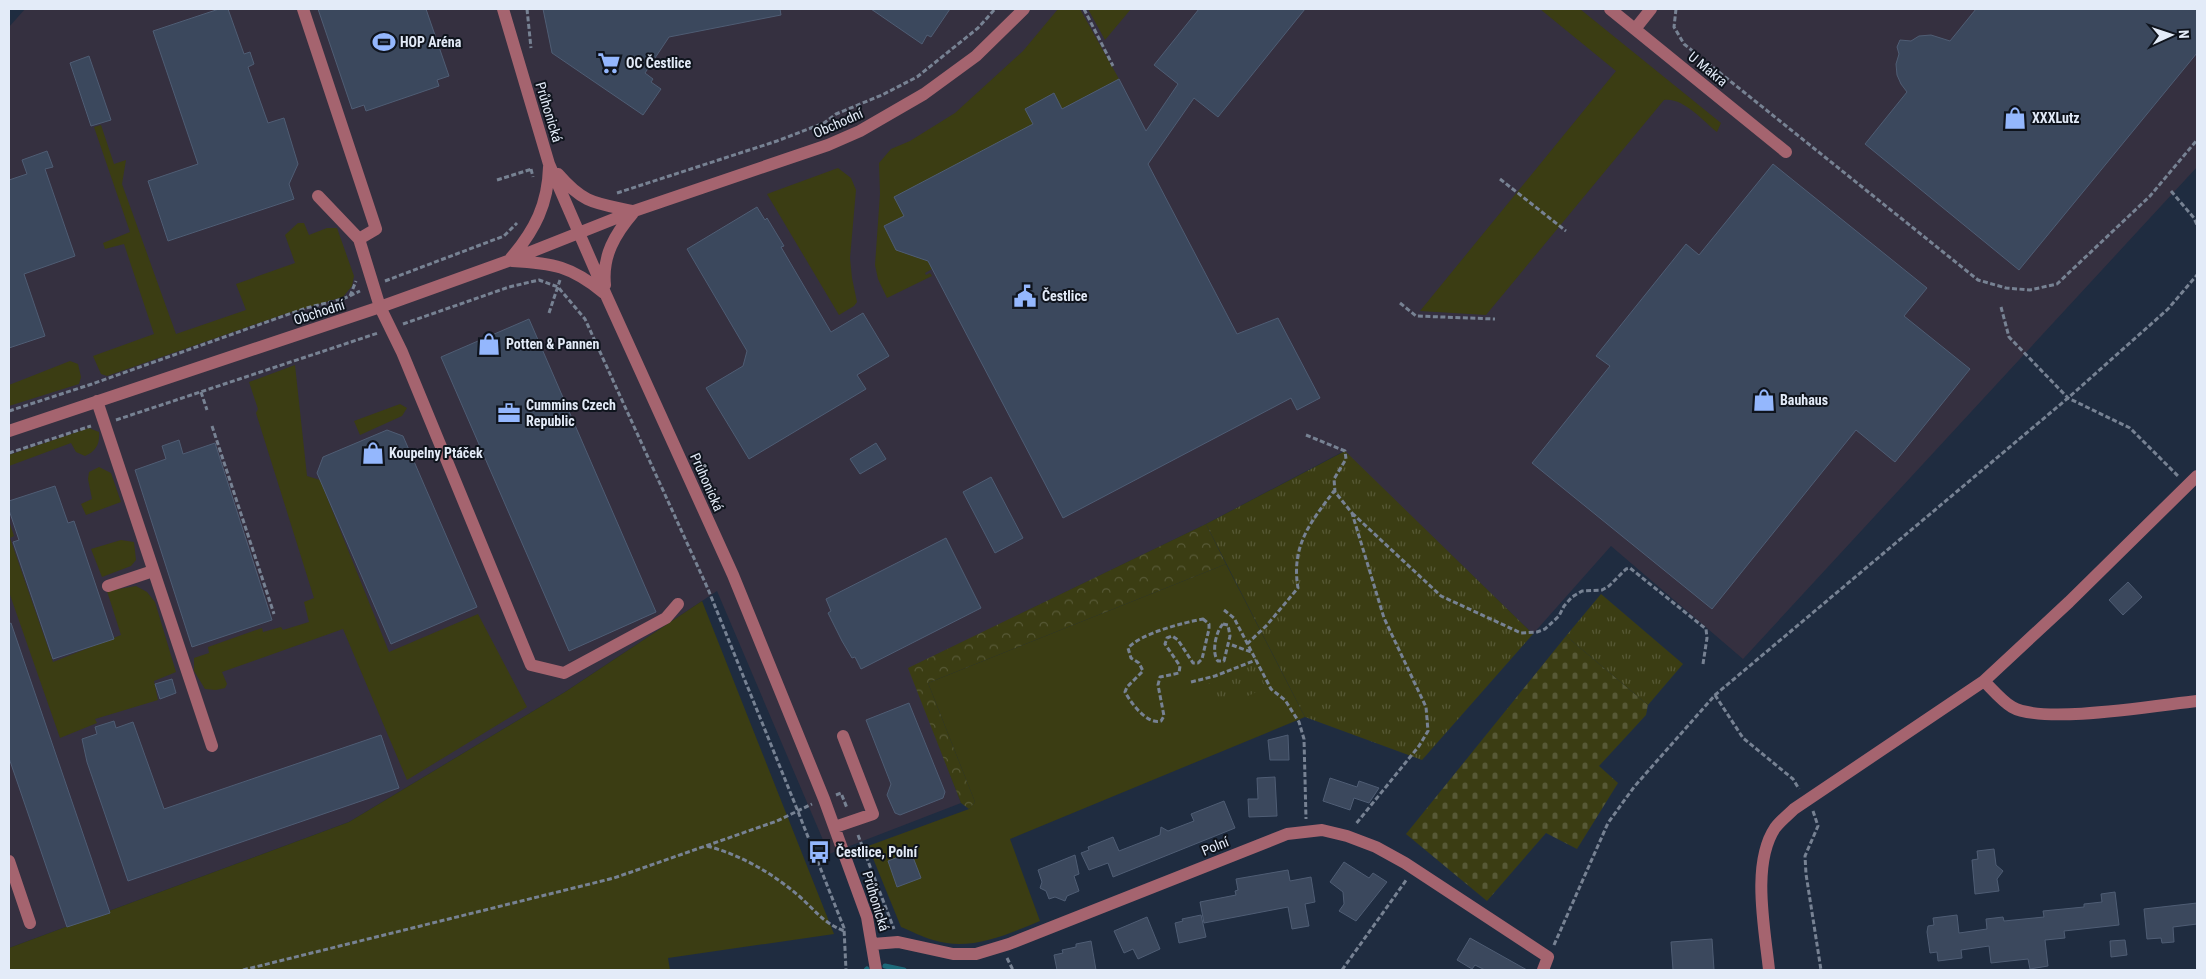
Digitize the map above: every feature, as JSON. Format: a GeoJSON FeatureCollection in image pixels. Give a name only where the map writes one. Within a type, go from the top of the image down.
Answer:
{"type":"FeatureCollection","features":[{"type":"Feature","properties":{"kind":"street"},"geometry":{"type":"LineString","coordinates":[[303,9],[376,228],[359,239]]}},
{"type":"Feature","properties":{"kind":"street","name":"Průhonická"},"geometry":{"type":"LineString","coordinates":[[503,9],[549,164],[732,575],[860,896],[873,944],[876,970]]}},
{"type":"Feature","properties":{"kind":"street","name":"Obchodní"},"geometry":{"type":"LineString","coordinates":[[9,431],[380,307],[508,261],[634,211],[828,145],[860,131],[924,94],[976,56],[1024,9]]}},
{"type":"Feature","properties":{"kind":"street","name":"U Makra"},"geometry":{"type":"LineString","coordinates":[[1610,9],[1786,152]]}},
{"type":"Feature","properties":{"kind":"street"},"geometry":{"type":"LineString","coordinates":[[1635,28],[1651,9]]}},
{"type":"Feature","properties":{"kind":"street"},"geometry":{"type":"LineString","coordinates":[[508,261],[527,238],[540,216],[548,190],[549,164]]}},
{"type":"Feature","properties":{"kind":"street","name":"Obchodní"},"geometry":{"type":"LineString","coordinates":[[549,164],[580,197],[603,205],[634,211]]}},
{"type":"Feature","properties":{"kind":"street"},"geometry":{"type":"LineString","coordinates":[[318,196],[359,239],[380,307],[391,329],[531,665],[564,673],[666,618],[678,604]]}},
{"type":"Feature","properties":{"kind":"street"},"geometry":{"type":"LineString","coordinates":[[606,295],[604,270],[607,253],[614,239],[634,211]]}},
{"type":"Feature","properties":{"kind":"street"},"geometry":{"type":"LineString","coordinates":[[508,261],[547,263],[566,268],[606,295]]}},
{"type":"Feature","properties":{"kind":"street"},"geometry":{"type":"LineString","coordinates":[[97,401],[212,746]]}},
{"type":"Feature","properties":{"kind":"street"},"geometry":{"type":"LineString","coordinates":[[1769,970],[1762,876],[1764,858],[1775,828],[1794,809],[1984,681],[2069,602],[2197,476]]}},
{"type":"Feature","properties":{"kind":"street"},"geometry":{"type":"LineString","coordinates":[[108,586],[153,570]]}},
{"type":"Feature","properties":{"kind":"street"},"geometry":{"type":"LineString","coordinates":[[1984,681],[2012,708],[2038,715],[2066,715],[2197,701]]}},
{"type":"Feature","properties":{"kind":"street"},"geometry":{"type":"LineString","coordinates":[[834,827],[873,814],[843,736]]}},
{"type":"Feature","properties":{"kind":"street","name":"Polní"},"geometry":{"type":"LineString","coordinates":[[873,944],[898,942],[953,954],[976,954],[1009,944],[1287,834],[1322,830],[1347,836],[1376,847],[1414,869],[1548,957]]}},
{"type":"Feature","properties":{"kind":"street"},"geometry":{"type":"LineString","coordinates":[[9,861],[30,923]]}},
{"type":"Feature","properties":{"kind":"street"},"geometry":{"type":"LineString","coordinates":[[1543,970],[1548,957]]}},
{"type":"Feature","properties":{"kind":"path"},"geometry":{"type":"LineString","coordinates":[[527,9],[532,50]]}},
{"type":"Feature","properties":{"kind":"path"},"geometry":{"type":"LineString","coordinates":[[608,192],[617,193],[824,124],[836,114],[917,78],[978,28],[994,9]]}},
{"type":"Feature","properties":{"kind":"path"},"geometry":{"type":"LineString","coordinates":[[1084,9],[1113,66]]}},
{"type":"Feature","properties":{"kind":"path"},"geometry":{"type":"LineString","coordinates":[[1676,9],[1674,27],[1684,44],[1978,280],[2006,288],[2030,290],[2057,284],[2150,196],[2197,140]]}},
{"type":"Feature","properties":{"kind":"path"},"geometry":{"type":"LineString","coordinates":[[497,180],[549,164]]}},
{"type":"Feature","properties":{"kind":"path"},"geometry":{"type":"LineString","coordinates":[[531,169],[534,184]]}},
{"type":"Feature","properties":{"kind":"path"},"geometry":{"type":"LineString","coordinates":[[1500,179],[1566,231]]}},
{"type":"Feature","properties":{"kind":"path"},"geometry":{"type":"LineString","coordinates":[[2171,191],[2194,218],[2197,225]]}},
{"type":"Feature","properties":{"kind":"path"},"geometry":{"type":"LineString","coordinates":[[9,411],[92,384],[306,308],[343,299],[373,285],[504,236],[523,217]]}},
{"type":"Feature","properties":{"kind":"path"},"geometry":{"type":"LineString","coordinates":[[1548,957],[1608,824],[1634,787],[1715,695],[2068,398],[2168,309],[2197,274]]}},
{"type":"Feature","properties":{"kind":"path"},"geometry":{"type":"LineString","coordinates":[[9,453],[81,428],[104,424],[391,329],[509,287],[539,280],[558,286],[585,319],[708,589],[844,931],[846,970]]}},
{"type":"Feature","properties":{"kind":"path"},"geometry":{"type":"LineString","coordinates":[[1400,303],[1416,316],[1495,319]]}},
{"type":"Feature","properties":{"kind":"path"},"geometry":{"type":"LineString","coordinates":[[2001,307],[2009,337],[2068,398],[2130,428],[2188,486]]}},
{"type":"Feature","properties":{"kind":"path"},"geometry":{"type":"LineString","coordinates":[[201,392],[207,410]]}},
{"type":"Feature","properties":{"kind":"path"},"geometry":{"type":"LineString","coordinates":[[212,426],[274,614]]}},
{"type":"Feature","properties":{"kind":"path"},"geometry":{"type":"LineString","coordinates":[[1247,644],[1267,625],[1298,588],[1297,562],[1303,534],[1334,490],[1334,480],[1346,459],[1345,451],[1306,435]]}},
{"type":"Feature","properties":{"kind":"path"},"geometry":{"type":"LineString","coordinates":[[1334,490],[1352,513],[1441,596],[1521,632],[1537,632],[1545,629],[1559,616],[1564,606],[1572,597],[1582,591],[1602,590],[1609,586],[1626,569],[1630,568],[1706,630],[1707,638],[1703,664]]}},
{"type":"Feature","properties":{"kind":"path"},"geometry":{"type":"LineString","coordinates":[[1347,836],[1419,746],[1428,731],[1426,707],[1384,618],[1352,513]]}},
{"type":"Feature","properties":{"kind":"path"},"geometry":{"type":"LineString","coordinates":[[1224,610],[1234,618],[1271,689],[1290,706],[1299,722],[1304,739],[1306,832]]}},
{"type":"Feature","properties":{"kind":"path"},"geometry":{"type":"LineString","coordinates":[[1203,619],[1209,624],[1205,648],[1198,663],[1193,663],[1189,659],[1178,640],[1172,636],[1167,638],[1165,644],[1180,666],[1179,673],[1160,677],[1158,686],[1164,716],[1161,721],[1150,720],[1135,706],[1125,692],[1127,687],[1143,671],[1139,663],[1131,658],[1128,648],[1140,639],[1174,626],[1203,619]]}},
{"type":"Feature","properties":{"kind":"path"},"geometry":{"type":"LineString","coordinates":[[1222,624],[1228,625],[1230,636],[1224,661],[1218,662],[1215,658],[1214,650],[1218,628],[1222,624]]}},
{"type":"Feature","properties":{"kind":"path"},"geometry":{"type":"LineString","coordinates":[[1232,645],[1251,652]]}},
{"type":"Feature","properties":{"kind":"path"},"geometry":{"type":"LineString","coordinates":[[1191,682],[1215,676],[1256,660]]}},
{"type":"Feature","properties":{"kind":"path"},"geometry":{"type":"LineString","coordinates":[[243,970],[614,878],[777,821],[797,810]]}},
{"type":"Feature","properties":{"kind":"path"},"geometry":{"type":"LineString","coordinates":[[706,846],[744,859],[777,878],[800,897],[828,925],[844,931]]}},
{"type":"Feature","properties":{"kind":"path"},"geometry":{"type":"LineString","coordinates":[[1342,970],[1414,869]]}},
{"type":"Feature","properties":{"kind":"shaded area"},"geometry":{"type":"Polygon","coordinates":[[[25,9],[2197,9],[2197,167],[1743,659],[1611,546],[1533,634],[1344,451],[1206,524],[909,668],[961,803],[829,854],[717,591],[565,692],[349,822],[9,948],[9,27],[25,9]]]}},
{"type":"Feature","properties":{"kind":"green space"},"geometry":{"type":"Polygon","coordinates":[[[1058,9],[1080,9],[1119,79],[1062,109],[1054,94],[1025,109],[1033,124],[904,216],[884,226],[897,250],[918,258],[924,254],[932,269],[925,273],[926,275],[930,273],[932,276],[887,298],[878,279],[875,265],[880,194],[879,163],[891,149],[910,141],[955,113],[1023,51],[1058,9]]]}},
{"type":"Feature","properties":{"kind":"green space"},"geometry":{"type":"Polygon","coordinates":[[[1088,9],[1131,9],[1105,40],[1088,9]]]}},
{"type":"Feature","properties":{"kind":"green space"},"geometry":{"type":"Polygon","coordinates":[[[1540,9],[1580,9],[1721,123],[1717,132],[1685,106],[1671,100],[1664,100],[1486,315],[1420,311],[1616,71],[1540,9]]]}},
{"type":"Feature","properties":{"kind":"green space"},"geometry":{"type":"Polygon","coordinates":[[[101,125],[114,164],[126,160],[122,184],[176,334],[246,310],[236,284],[295,263],[285,235],[298,223],[304,223],[309,235],[327,228],[337,228],[354,276],[352,286],[343,297],[285,314],[107,376],[101,374],[93,356],[154,334],[124,244],[105,249],[103,243],[130,232],[94,127],[101,125]]]}},
{"type":"Feature","properties":{"kind":"green space"},"geometry":{"type":"Polygon","coordinates":[[[838,168],[851,178],[856,190],[850,258],[857,302],[839,315],[767,194],[838,168]]]}},
{"type":"Feature","properties":{"kind":"green space"},"geometry":{"type":"Polygon","coordinates":[[[70,361],[78,364],[81,377],[79,384],[9,406],[9,385],[70,361]]]}},
{"type":"Feature","properties":{"kind":"green space"},"geometry":{"type":"Polygon","coordinates":[[[295,365],[307,476],[320,480],[389,652],[478,614],[527,707],[407,780],[343,629],[222,672],[227,684],[225,688],[216,690],[205,689],[194,671],[194,658],[209,653],[208,647],[262,628],[263,632],[281,627],[283,630],[309,622],[304,602],[314,598],[256,413],[258,409],[249,382],[295,365]]]}},
{"type":"Feature","properties":{"kind":"green space"},"geometry":{"type":"Polygon","coordinates":[[[400,404],[407,408],[402,416],[360,435],[354,421],[400,404]]]}},
{"type":"Feature","properties":{"kind":"green space"},"geometry":{"type":"Polygon","coordinates":[[[89,428],[99,432],[99,440],[95,449],[85,456],[76,452],[71,443],[9,466],[9,455],[89,428]]]}},
{"type":"Feature","properties":{"kind":"green space"},"geometry":{"type":"Polygon","coordinates":[[[1345,451],[1533,634],[1422,760],[1305,717],[1206,524],[1345,451]]]}},
{"type":"Feature","properties":{"kind":"green space"},"geometry":{"type":"Polygon","coordinates":[[[99,467],[111,473],[121,502],[86,515],[81,504],[92,499],[88,479],[89,472],[99,467]]]}},
{"type":"Feature","properties":{"kind":"green space"},"geometry":{"type":"Polygon","coordinates":[[[9,521],[14,536],[10,538],[53,662],[121,635],[107,591],[136,586],[147,592],[155,602],[176,672],[154,681],[158,700],[95,719],[97,723],[60,738],[9,592],[9,521]]]}},
{"type":"Feature","properties":{"kind":"green space"},"geometry":{"type":"Polygon","coordinates":[[[1206,524],[1226,564],[928,683],[975,802],[969,809],[961,803],[908,668],[1206,524]]]}},
{"type":"Feature","properties":{"kind":"green space"},"geometry":{"type":"Polygon","coordinates":[[[121,540],[134,542],[136,560],[131,566],[102,577],[91,549],[121,540]]]}},
{"type":"Feature","properties":{"kind":"green space"},"geometry":{"type":"Polygon","coordinates":[[[1226,564],[1305,717],[1010,839],[1040,921],[988,940],[961,944],[933,940],[901,927],[868,846],[969,809],[975,802],[928,683],[1226,564]]]}},
{"type":"Feature","properties":{"kind":"green space"},"geometry":{"type":"Polygon","coordinates":[[[1601,594],[1683,664],[1648,705],[1566,636],[1601,594]]]}},
{"type":"Feature","properties":{"kind":"green space"},"geometry":{"type":"Polygon","coordinates":[[[702,601],[834,934],[668,958],[670,970],[9,970],[9,948],[349,822],[565,692],[702,601]]]}},
{"type":"Feature","properties":{"kind":"green space"},"geometry":{"type":"Polygon","coordinates":[[[1566,636],[1648,705],[1646,715],[1599,766],[1618,783],[1577,849],[1546,833],[1487,901],[1406,834],[1566,636]]]}},
{"type":"Feature","properties":{"kind":"green space"},"geometry":{"type":"Polygon","coordinates":[[[1255,664],[1266,688],[1218,709],[1208,684],[1255,664]]]}},
{"type":"Feature","properties":{"kind":"building"},"geometry":{"type":"Polygon","coordinates":[[[219,9],[228,9],[244,54],[250,52],[254,64],[248,67],[268,123],[284,118],[298,164],[289,184],[294,199],[168,241],[148,181],[198,164],[153,31],[219,9]]]}},
{"type":"Feature","properties":{"kind":"building","name":"HOP Aréna"},"geometry":{"type":"Polygon","coordinates":[[[318,9],[426,9],[449,76],[437,80],[439,86],[366,111],[364,105],[352,109],[318,9]]]}},
{"type":"Feature","properties":{"kind":"building","name":"OC Čestlice"},"geometry":{"type":"Polygon","coordinates":[[[543,9],[780,9],[781,15],[669,37],[645,73],[653,79],[651,82],[661,89],[643,115],[552,53],[543,9]]]}},
{"type":"Feature","properties":{"kind":"building"},"geometry":{"type":"Polygon","coordinates":[[[871,9],[950,9],[931,37],[927,35],[922,44],[871,9]]]}},
{"type":"Feature","properties":{"kind":"building"},"geometry":{"type":"Polygon","coordinates":[[[1199,9],[1305,9],[1218,117],[1194,98],[1148,164],[1237,334],[1278,318],[1320,398],[1297,410],[1291,398],[1063,518],[928,261],[896,250],[884,226],[904,216],[894,197],[1033,124],[1025,109],[1054,93],[1062,109],[1119,79],[1146,131],[1178,84],[1154,65],[1199,9]]]}},
{"type":"Feature","properties":{"kind":"building","name":"XXXLutz"},"geometry":{"type":"Polygon","coordinates":[[[1976,9],[2197,9],[2197,53],[2019,270],[1865,144],[1907,92],[1897,75],[1896,64],[1899,54],[1897,47],[1900,40],[1911,41],[1919,36],[1931,35],[1950,41],[1976,9]]]}},
{"type":"Feature","properties":{"kind":"building"},"geometry":{"type":"Polygon","coordinates":[[[89,56],[111,120],[91,126],[70,63],[89,56]]]}},
{"type":"Feature","properties":{"kind":"building"},"geometry":{"type":"Polygon","coordinates":[[[47,151],[53,167],[45,169],[75,256],[24,274],[45,336],[9,348],[9,180],[27,174],[22,160],[47,151]]]}},
{"type":"Feature","properties":{"kind":"building","name":"Bauhaus"},"geometry":{"type":"Polygon","coordinates":[[[1773,164],[1927,288],[1904,316],[1970,369],[1895,462],[1856,430],[1712,609],[1532,463],[1610,366],[1596,356],[1686,244],[1699,255],[1773,164]]]}},
{"type":"Feature","properties":{"kind":"building"},"geometry":{"type":"Polygon","coordinates":[[[757,207],[765,220],[767,218],[784,246],[781,247],[831,332],[863,313],[889,356],[857,375],[866,389],[749,459],[706,388],[743,366],[747,351],[687,249],[757,207]]]}},
{"type":"Feature","properties":{"kind":"building"},"geometry":{"type":"Polygon","coordinates":[[[529,319],[656,612],[569,651],[441,357],[529,319]]]}},
{"type":"Feature","properties":{"kind":"building"},"geometry":{"type":"Polygon","coordinates":[[[387,430],[403,436],[477,607],[391,644],[317,473],[323,457],[387,430]]]}},
{"type":"Feature","properties":{"kind":"building"},"geometry":{"type":"Polygon","coordinates":[[[179,440],[183,454],[215,443],[272,620],[192,647],[135,470],[166,459],[162,446],[179,440]]]}},
{"type":"Feature","properties":{"kind":"building"},"geometry":{"type":"Polygon","coordinates":[[[876,443],[886,459],[860,474],[850,459],[876,443]]]}},
{"type":"Feature","properties":{"kind":"building"},"geometry":{"type":"Polygon","coordinates":[[[991,477],[1023,538],[995,553],[963,492],[991,477]]]}},
{"type":"Feature","properties":{"kind":"building"},"geometry":{"type":"Polygon","coordinates":[[[55,486],[68,523],[74,521],[114,639],[53,659],[13,542],[19,540],[9,510],[9,501],[55,486]]]}},
{"type":"Feature","properties":{"kind":"building"},"geometry":{"type":"Polygon","coordinates":[[[946,538],[981,608],[861,669],[855,657],[852,658],[828,613],[831,611],[826,599],[946,538]]]}},
{"type":"Feature","properties":{"kind":"building"},"geometry":{"type":"Polygon","coordinates":[[[2128,582],[2142,597],[2123,615],[2109,600],[2128,582]]]}},
{"type":"Feature","properties":{"kind":"building"},"geometry":{"type":"Polygon","coordinates":[[[11,623],[110,913],[67,927],[9,758],[9,624],[11,623]]]}},
{"type":"Feature","properties":{"kind":"building"},"geometry":{"type":"Polygon","coordinates":[[[172,679],[176,693],[160,699],[155,684],[172,679]]]}},
{"type":"Feature","properties":{"kind":"building"},"geometry":{"type":"Polygon","coordinates":[[[909,703],[945,792],[943,798],[900,815],[895,813],[887,795],[891,784],[866,720],[909,703]]]}},
{"type":"Feature","properties":{"kind":"building"},"geometry":{"type":"Polygon","coordinates":[[[114,721],[116,728],[133,722],[164,809],[381,735],[399,788],[128,881],[87,762],[82,739],[97,734],[95,727],[114,721]]]}},
{"type":"Feature","properties":{"kind":"building"},"geometry":{"type":"Polygon","coordinates":[[[1288,735],[1289,760],[1270,760],[1268,740],[1288,735]]]}},
{"type":"Feature","properties":{"kind":"building"},"geometry":{"type":"Polygon","coordinates":[[[1275,777],[1277,816],[1249,817],[1248,799],[1258,799],[1257,778],[1275,777]]]}},
{"type":"Feature","properties":{"kind":"building"},"geometry":{"type":"Polygon","coordinates":[[[1330,778],[1357,787],[1359,781],[1379,788],[1369,803],[1354,798],[1350,810],[1323,801],[1330,778]]]}},
{"type":"Feature","properties":{"kind":"building"},"geometry":{"type":"Polygon","coordinates":[[[1224,801],[1235,828],[1113,877],[1108,863],[1089,870],[1081,853],[1089,850],[1088,847],[1113,837],[1119,851],[1160,835],[1161,827],[1168,831],[1194,821],[1191,814],[1224,801]]]}},
{"type":"Feature","properties":{"kind":"building"},"geometry":{"type":"Polygon","coordinates":[[[1994,849],[1996,865],[2003,871],[1997,879],[1999,891],[1975,894],[1972,860],[1978,859],[1977,851],[1994,849]]]}},
{"type":"Feature","properties":{"kind":"building"},"geometry":{"type":"Polygon","coordinates":[[[911,852],[921,878],[897,887],[888,861],[911,852]]]}},
{"type":"Feature","properties":{"kind":"building"},"geometry":{"type":"Polygon","coordinates":[[[1075,855],[1079,874],[1074,876],[1079,891],[1067,896],[1065,901],[1055,897],[1049,899],[1046,891],[1040,888],[1042,882],[1038,870],[1075,855]]]}},
{"type":"Feature","properties":{"kind":"building"},"geometry":{"type":"Polygon","coordinates":[[[1344,862],[1369,878],[1373,873],[1387,882],[1356,921],[1339,911],[1344,904],[1343,892],[1330,882],[1344,862]]]}},
{"type":"Feature","properties":{"kind":"building"},"geometry":{"type":"Polygon","coordinates":[[[1288,870],[1290,881],[1311,877],[1315,902],[1305,904],[1309,926],[1292,929],[1288,907],[1204,923],[1200,902],[1236,895],[1235,891],[1238,890],[1236,879],[1288,870]]]}},
{"type":"Feature","properties":{"kind":"building"},"geometry":{"type":"Polygon","coordinates":[[[2115,892],[2119,925],[2064,931],[2065,938],[2045,940],[2048,966],[2030,969],[2028,959],[1991,963],[1989,946],[1961,950],[1962,958],[1938,961],[1937,952],[1930,953],[1927,932],[1928,926],[1934,925],[1933,918],[1957,915],[1959,933],[1987,929],[1986,919],[2003,917],[2004,921],[2044,917],[2043,911],[2084,907],[2084,904],[2102,902],[2101,894],[2115,892]]]}},
{"type":"Feature","properties":{"kind":"building"},"geometry":{"type":"Polygon","coordinates":[[[2197,903],[2197,924],[2173,927],[2174,942],[2162,943],[2161,938],[2147,939],[2144,909],[2197,903]]]}},
{"type":"Feature","properties":{"kind":"building"},"geometry":{"type":"Polygon","coordinates":[[[1201,915],[1206,937],[1179,943],[1175,923],[1183,921],[1182,919],[1201,915]]]}},
{"type":"Feature","properties":{"kind":"building"},"geometry":{"type":"Polygon","coordinates":[[[1147,917],[1160,949],[1138,959],[1133,949],[1124,953],[1114,931],[1147,917]]]}},
{"type":"Feature","properties":{"kind":"building"},"geometry":{"type":"Polygon","coordinates":[[[1470,938],[1527,970],[1485,970],[1475,965],[1472,969],[1457,960],[1470,938]]]}},
{"type":"Feature","properties":{"kind":"building"},"geometry":{"type":"Polygon","coordinates":[[[1712,939],[1714,970],[1673,970],[1671,942],[1712,939]]]}},
{"type":"Feature","properties":{"kind":"building"},"geometry":{"type":"Polygon","coordinates":[[[2125,940],[2127,955],[2111,957],[2110,941],[2125,940]]]}},
{"type":"Feature","properties":{"kind":"building"},"geometry":{"type":"Polygon","coordinates":[[[1091,941],[1096,970],[1057,970],[1054,955],[1063,953],[1062,950],[1076,947],[1076,944],[1091,941]]]}},
{"type":"Feature","properties":{"kind":"waterway"},"geometry":{"type":"LineString","coordinates":[[885,966],[904,970]]}},
{"type":"Feature","properties":{"kind":"place","name":"HOP Aréna"},"geometry":{"type":"Point","coordinates":[384,42]}},
{"type":"Feature","properties":{"kind":"place","name":"OC Čestlice"},"geometry":{"type":"Point","coordinates":[609,63]}},
{"type":"Feature","properties":{"kind":"place","name":"XXXLutz"},"geometry":{"type":"Point","coordinates":[2015,118]}},
{"type":"Feature","properties":{"kind":"place","name":"Čestlice"},"geometry":{"type":"Point","coordinates":[1025,296]}},
{"type":"Feature","properties":{"kind":"place","name":"Potten & Pannen"},"geometry":{"type":"Point","coordinates":[489,344]}},
{"type":"Feature","properties":{"kind":"place","name":"Bauhaus"},"geometry":{"type":"Point","coordinates":[1764,400]}},
{"type":"Feature","properties":{"kind":"place","name":"Cummins Czech Republic"},"geometry":{"type":"Point","coordinates":[509,413]}},
{"type":"Feature","properties":{"kind":"place","name":"Koupelny Ptáček"},"geometry":{"type":"Point","coordinates":[373,453]}},
{"type":"Feature","properties":{"kind":"place","name":"Čestlice, Polní"},"geometry":{"type":"Point","coordinates":[819,852]}}]}
